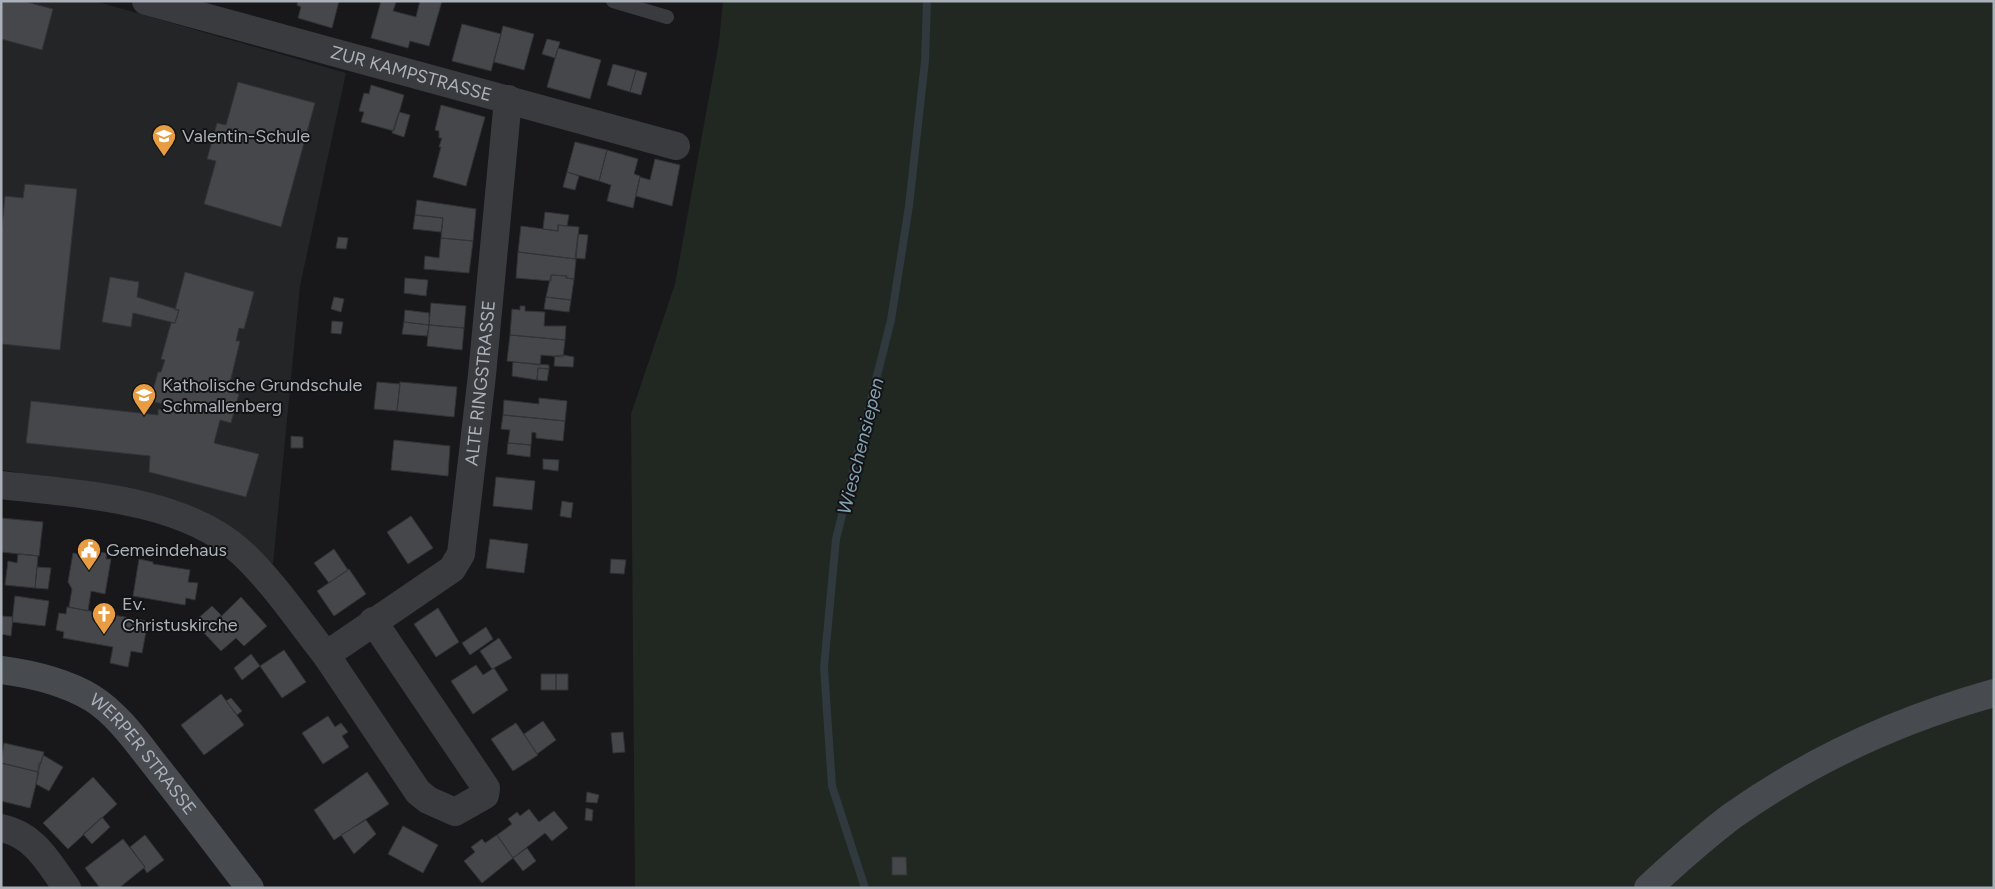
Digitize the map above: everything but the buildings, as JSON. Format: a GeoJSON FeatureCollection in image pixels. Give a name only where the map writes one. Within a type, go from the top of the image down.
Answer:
{"type":"FeatureCollection","features":[{"type":"Feature","properties":{"kind":"main road","name":"WERPER STRASSE"},"geometry":{"type":"LineString","coordinates":[[1,670],[45,678],[74,689],[92,698],[111,713],[137,742],[250,888]]}},
{"type":"Feature","properties":{"kind":"main road"},"geometry":{"type":"LineString","coordinates":[[1648,888],[1733,816],[1828,758],[1878,734],[1929,714],[1994,693]]}},
{"type":"Feature","properties":{"kind":"street","name":"ZUR KAMPSTRASSE"},"geometry":{"type":"LineString","coordinates":[[146,1],[676,146]]}},
{"type":"Feature","properties":{"kind":"street","name":"ALTE RINGSTRASSE"},"geometry":{"type":"LineString","coordinates":[[326,655],[373,621],[452,569],[461,554],[482,375],[508,99]]}},
{"type":"Feature","properties":{"kind":"street"},"geometry":{"type":"LineString","coordinates":[[1,486],[119,499],[164,511],[198,525],[241,552],[326,655],[422,797],[455,812],[485,794],[486,788],[373,621]]}},
{"type":"Feature","properties":{"kind":"street"},"geometry":{"type":"LineString","coordinates":[[1,828],[23,834],[33,843],[67,888]]}},
{"type":"Feature","properties":{"kind":"lane"},"geometry":{"type":"LineString","coordinates":[[613,1],[667,17]]}},
{"type":"Feature","properties":{"kind":"shaded area"},"geometry":{"type":"Polygon","coordinates":[[[1,1],[95,1],[346,73],[300,286],[273,564],[218,522],[142,491],[1,470],[1,1]]]}},
{"type":"Feature","properties":{"kind":"shaded area"},"geometry":{"type":"Polygon","coordinates":[[[723,1],[1994,1],[1994,888],[635,888],[631,414],[675,284],[719,42],[723,1]]]}},
{"type":"Feature","properties":{"kind":"waterway","name":"Wieschensiepen"},"geometry":{"type":"LineString","coordinates":[[865,888],[832,786],[824,667],[836,539],[891,320],[909,206],[925,61],[927,1]]}},
{"type":"Feature","properties":{"kind":"place","name":"Valentin-Schule"},"geometry":{"type":"Point","coordinates":[164,157]}},
{"type":"Feature","properties":{"kind":"place","name":"Katholische Grundschule Schmallenberg"},"geometry":{"type":"Point","coordinates":[144,416]}},
{"type":"Feature","properties":{"kind":"place","name":"Gemeindehaus"},"geometry":{"type":"Point","coordinates":[89,571]}},
{"type":"Feature","properties":{"kind":"place","name":"Ev. Christuskirche"},"geometry":{"type":"Point","coordinates":[104,635]}}]}
